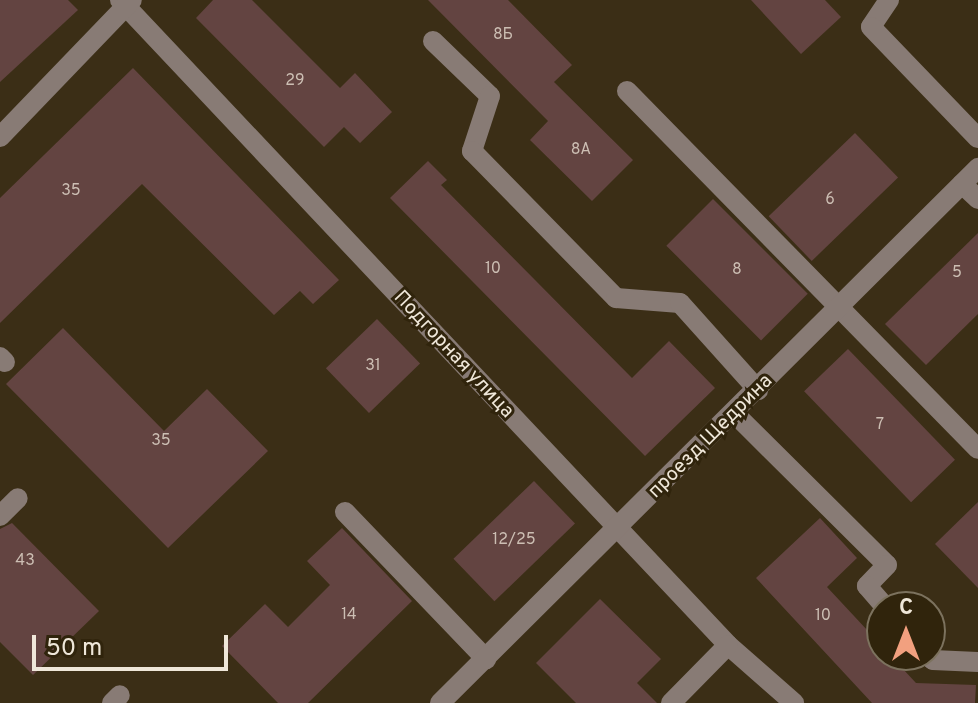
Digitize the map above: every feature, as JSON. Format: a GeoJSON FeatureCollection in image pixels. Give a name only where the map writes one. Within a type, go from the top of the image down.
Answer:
{"type":"FeatureCollection","features":[{"type":"Feature","properties":{"kind":"street"},"geometry":{"type":"LineString","coordinates":[[889,0],[871,27],[978,138]]}},
{"type":"Feature","properties":{"kind":"street"},"geometry":{"type":"LineString","coordinates":[[0,137],[126,2]]}},
{"type":"Feature","properties":{"kind":"street","name":"Подгорная улица"},"geometry":{"type":"LineString","coordinates":[[126,2],[619,531],[728,645],[794,703]]}},
{"type":"Feature","properties":{"kind":"street"},"geometry":{"type":"LineString","coordinates":[[433,41],[490,96],[472,151],[616,298],[680,303],[758,390]]}},
{"type":"Feature","properties":{"kind":"street"},"geometry":{"type":"LineString","coordinates":[[627,91],[978,449]]}},
{"type":"Feature","properties":{"kind":"street","name":"проезд Щедрина"},"geometry":{"type":"LineString","coordinates":[[440,703],[619,531],[978,168]]}},
{"type":"Feature","properties":{"kind":"street"},"geometry":{"type":"LineString","coordinates":[[962,184],[978,199]]}},
{"type":"Feature","properties":{"kind":"street"},"geometry":{"type":"LineString","coordinates":[[735,414],[887,565],[867,586],[871,591]]}},
{"type":"Feature","properties":{"kind":"street"},"geometry":{"type":"LineString","coordinates":[[0,516],[18,498]]}},
{"type":"Feature","properties":{"kind":"street"},"geometry":{"type":"LineString","coordinates":[[345,512],[486,659]]}},
{"type":"Feature","properties":{"kind":"street"},"geometry":{"type":"LineString","coordinates":[[671,703],[728,645]]}},
{"type":"Feature","properties":{"kind":"street"},"geometry":{"type":"LineString","coordinates":[[946,661],[978,662]]}},
{"type":"Feature","properties":{"kind":"building"},"geometry":{"type":"Polygon","coordinates":[[[0,0],[68,0],[78,10],[0,82],[0,0]]]}},
{"type":"Feature","properties":{"kind":"building"},"geometry":{"type":"Polygon","coordinates":[[[213,0],[252,0],[340,88],[355,73],[392,112],[360,143],[344,127],[324,147],[196,18],[213,0]]]}},
{"type":"Feature","properties":{"kind":"building"},"geometry":{"type":"Polygon","coordinates":[[[428,0],[508,0],[572,65],[554,82],[633,160],[592,201],[530,140],[548,121],[428,0]]]}},
{"type":"Feature","properties":{"kind":"building"},"geometry":{"type":"Polygon","coordinates":[[[751,0],[825,0],[841,17],[801,54],[751,0]]]}},
{"type":"Feature","properties":{"kind":"building"},"geometry":{"type":"Polygon","coordinates":[[[133,68],[339,280],[313,304],[300,291],[274,315],[142,184],[0,323],[0,198],[133,68]]]}},
{"type":"Feature","properties":{"kind":"building"},"geometry":{"type":"Polygon","coordinates":[[[855,133],[898,178],[812,261],[769,216],[855,133]]]}},
{"type":"Feature","properties":{"kind":"building"},"geometry":{"type":"Polygon","coordinates":[[[428,161],[447,180],[441,185],[632,378],[669,341],[715,388],[645,456],[390,198],[428,161]]]}},
{"type":"Feature","properties":{"kind":"building"},"geometry":{"type":"Polygon","coordinates":[[[713,199],[808,294],[761,340],[666,246],[713,199]]]}},
{"type":"Feature","properties":{"kind":"building"},"geometry":{"type":"Polygon","coordinates":[[[978,233],[978,314],[926,365],[885,324],[978,233]]]}},
{"type":"Feature","properties":{"kind":"building"},"geometry":{"type":"Polygon","coordinates":[[[377,319],[420,364],[369,413],[326,368],[377,319]]]}},
{"type":"Feature","properties":{"kind":"building"},"geometry":{"type":"Polygon","coordinates":[[[63,328],[164,431],[207,389],[268,451],[168,548],[6,384],[63,328]]]}},
{"type":"Feature","properties":{"kind":"building"},"geometry":{"type":"Polygon","coordinates":[[[848,349],[955,460],[911,502],[804,391],[848,349]]]}},
{"type":"Feature","properties":{"kind":"building"},"geometry":{"type":"Polygon","coordinates":[[[534,481],[575,523],[494,601],[453,559],[534,481]]]}},
{"type":"Feature","properties":{"kind":"building"},"geometry":{"type":"Polygon","coordinates":[[[978,502],[978,588],[935,544],[978,502]]]}},
{"type":"Feature","properties":{"kind":"building"},"geometry":{"type":"Polygon","coordinates":[[[820,518],[857,558],[827,587],[866,629],[866,671],[905,671],[916,683],[976,685],[975,703],[872,703],[756,578],[820,518]]]}},
{"type":"Feature","properties":{"kind":"building"},"geometry":{"type":"Polygon","coordinates":[[[12,523],[99,611],[33,675],[0,642],[0,529],[12,523]]]}},
{"type":"Feature","properties":{"kind":"building"},"geometry":{"type":"Polygon","coordinates":[[[342,528],[412,601],[308,703],[278,703],[222,646],[265,604],[288,627],[330,585],[307,561],[342,528]]]}},
{"type":"Feature","properties":{"kind":"building"},"geometry":{"type":"Polygon","coordinates":[[[600,599],[661,659],[637,683],[657,703],[576,703],[536,663],[600,599]]]}}]}
